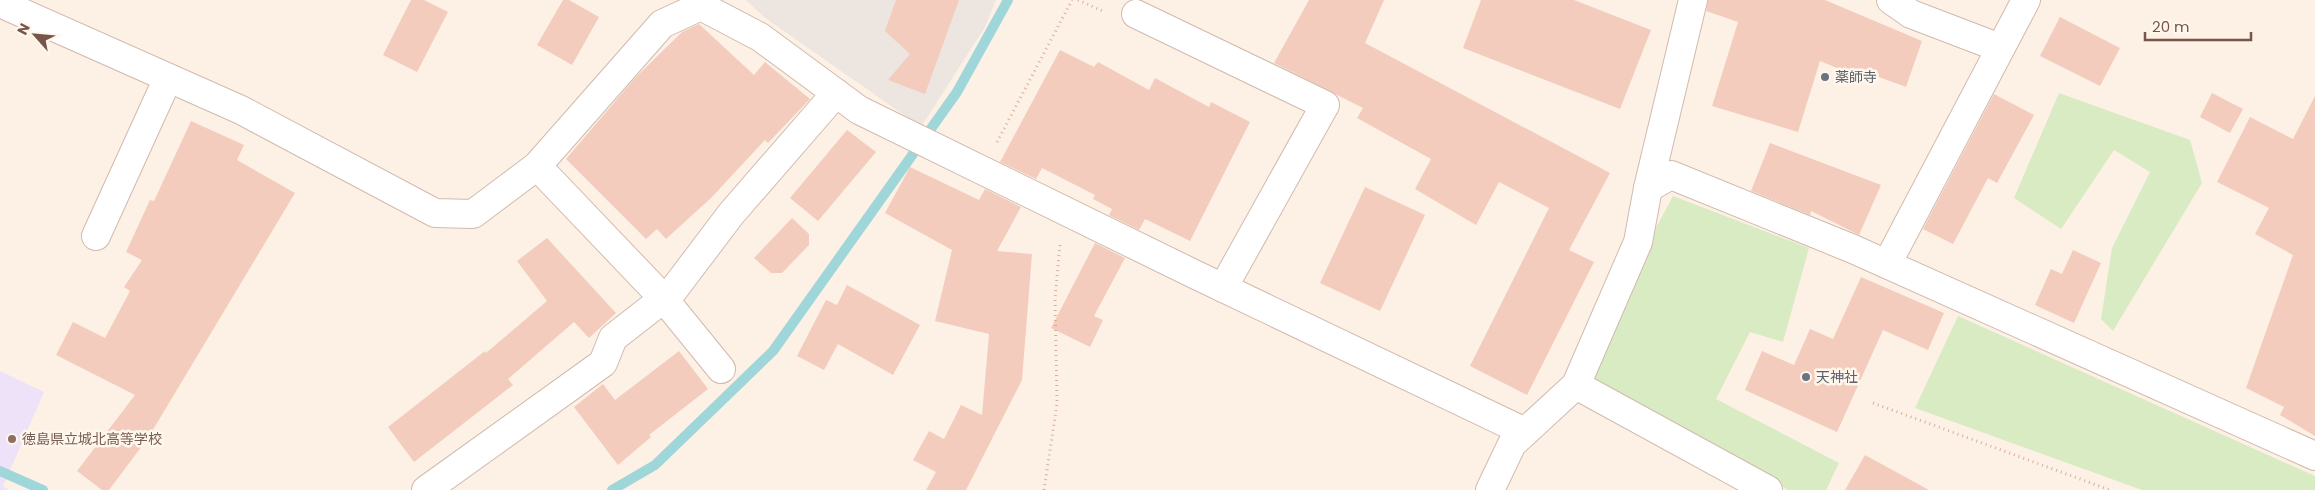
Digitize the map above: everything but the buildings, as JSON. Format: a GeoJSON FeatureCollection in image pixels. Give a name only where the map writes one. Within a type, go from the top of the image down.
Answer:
{"type":"FeatureCollection","features":[{"type":"Feature","properties":{"kind":"street"},"geometry":{"type":"LineString","coordinates":[[1490,490],[1512,444],[1576,386],[1638,242],[1648,188],[1693,0]]}},
{"type":"Feature","properties":{"kind":"street"},"geometry":{"type":"LineString","coordinates":[[1891,0],[1911,14],[2000,48]]}},
{"type":"Feature","properties":{"kind":"street"},"geometry":{"type":"LineString","coordinates":[[1887,264],[2026,0]]}},
{"type":"Feature","properties":{"kind":"street"},"geometry":{"type":"LineString","coordinates":[[0,3],[240,110],[435,213],[473,214],[537,166],[662,24],[701,6],[760,37],[859,110],[1223,288],[1525,432]]}},
{"type":"Feature","properties":{"kind":"street"},"geometry":{"type":"LineString","coordinates":[[1136,14],[1325,105],[1223,288]]}},
{"type":"Feature","properties":{"kind":"street"},"geometry":{"type":"LineString","coordinates":[[96,236],[168,78]]}},
{"type":"Feature","properties":{"kind":"street"},"geometry":{"type":"LineString","coordinates":[[426,490],[603,362],[613,338],[672,292],[731,214],[836,93]]}},
{"type":"Feature","properties":{"kind":"street"},"geometry":{"type":"LineString","coordinates":[[537,166],[664,299],[721,369]]}},
{"type":"Feature","properties":{"kind":"street"},"geometry":{"type":"LineString","coordinates":[[1648,188],[1670,175],[1887,264],[2315,456]]}},
{"type":"Feature","properties":{"kind":"street"},"geometry":{"type":"LineString","coordinates":[[1576,386],[1768,490]]}},
{"type":"Feature","properties":{"kind":"path"},"geometry":{"type":"LineString","coordinates":[[982,170],[1072,0]]}},
{"type":"Feature","properties":{"kind":"path"},"geometry":{"type":"LineString","coordinates":[[1044,490],[1057,404],[1055,298],[1061,235]]}},
{"type":"Feature","properties":{"kind":"path"},"geometry":{"type":"LineString","coordinates":[[1873,403],[2110,490]]}},
{"type":"Feature","properties":{"kind":"shaded area"},"geometry":{"type":"Polygon","coordinates":[[[746,0],[996,0],[985,27],[921,127],[764,17],[746,0]]]}},
{"type":"Feature","properties":{"kind":"shaded area","name":"徳島県立城北高等学校"},"geometry":{"type":"Polygon","coordinates":[[[0,371],[44,392],[3,486],[9,490],[0,490],[0,371]]]}},
{"type":"Feature","properties":{"kind":"green space"},"geometry":{"type":"Polygon","coordinates":[[[2059,93],[2190,140],[2202,183],[2113,331],[2101,319],[2112,248],[2150,172],[2114,150],[2061,229],[2014,198],[2059,93]]]}},
{"type":"Feature","properties":{"kind":"green space"},"geometry":{"type":"Polygon","coordinates":[[[1673,196],[1809,248],[1783,342],[1750,332],[1716,399],[1839,463],[1826,490],[1788,490],[1589,376],[1651,237],[1673,196]]]}},
{"type":"Feature","properties":{"kind":"green space"},"geometry":{"type":"Polygon","coordinates":[[[1958,316],[2315,476],[2315,490],[2142,490],[1915,408],[1958,316]]]}},
{"type":"Feature","properties":{"kind":"waterway"},"geometry":{"type":"LineString","coordinates":[[612,490],[655,465],[773,351],[957,92],[1008,0]]}},
{"type":"Feature","properties":{"kind":"waterway"},"geometry":{"type":"LineString","coordinates":[[0,471],[43,490]]}},
{"type":"Feature","properties":{"kind":"place","name":"薬師寺"},"geometry":{"type":"Point","coordinates":[1825,77]}},
{"type":"Feature","properties":{"kind":"place","name":"天神社"},"geometry":{"type":"Point","coordinates":[1806,377]}},
{"type":"Feature","properties":{"kind":"place","name":"徳島県立城北高等学校"},"geometry":{"type":"Point","coordinates":[12,439]}}]}
